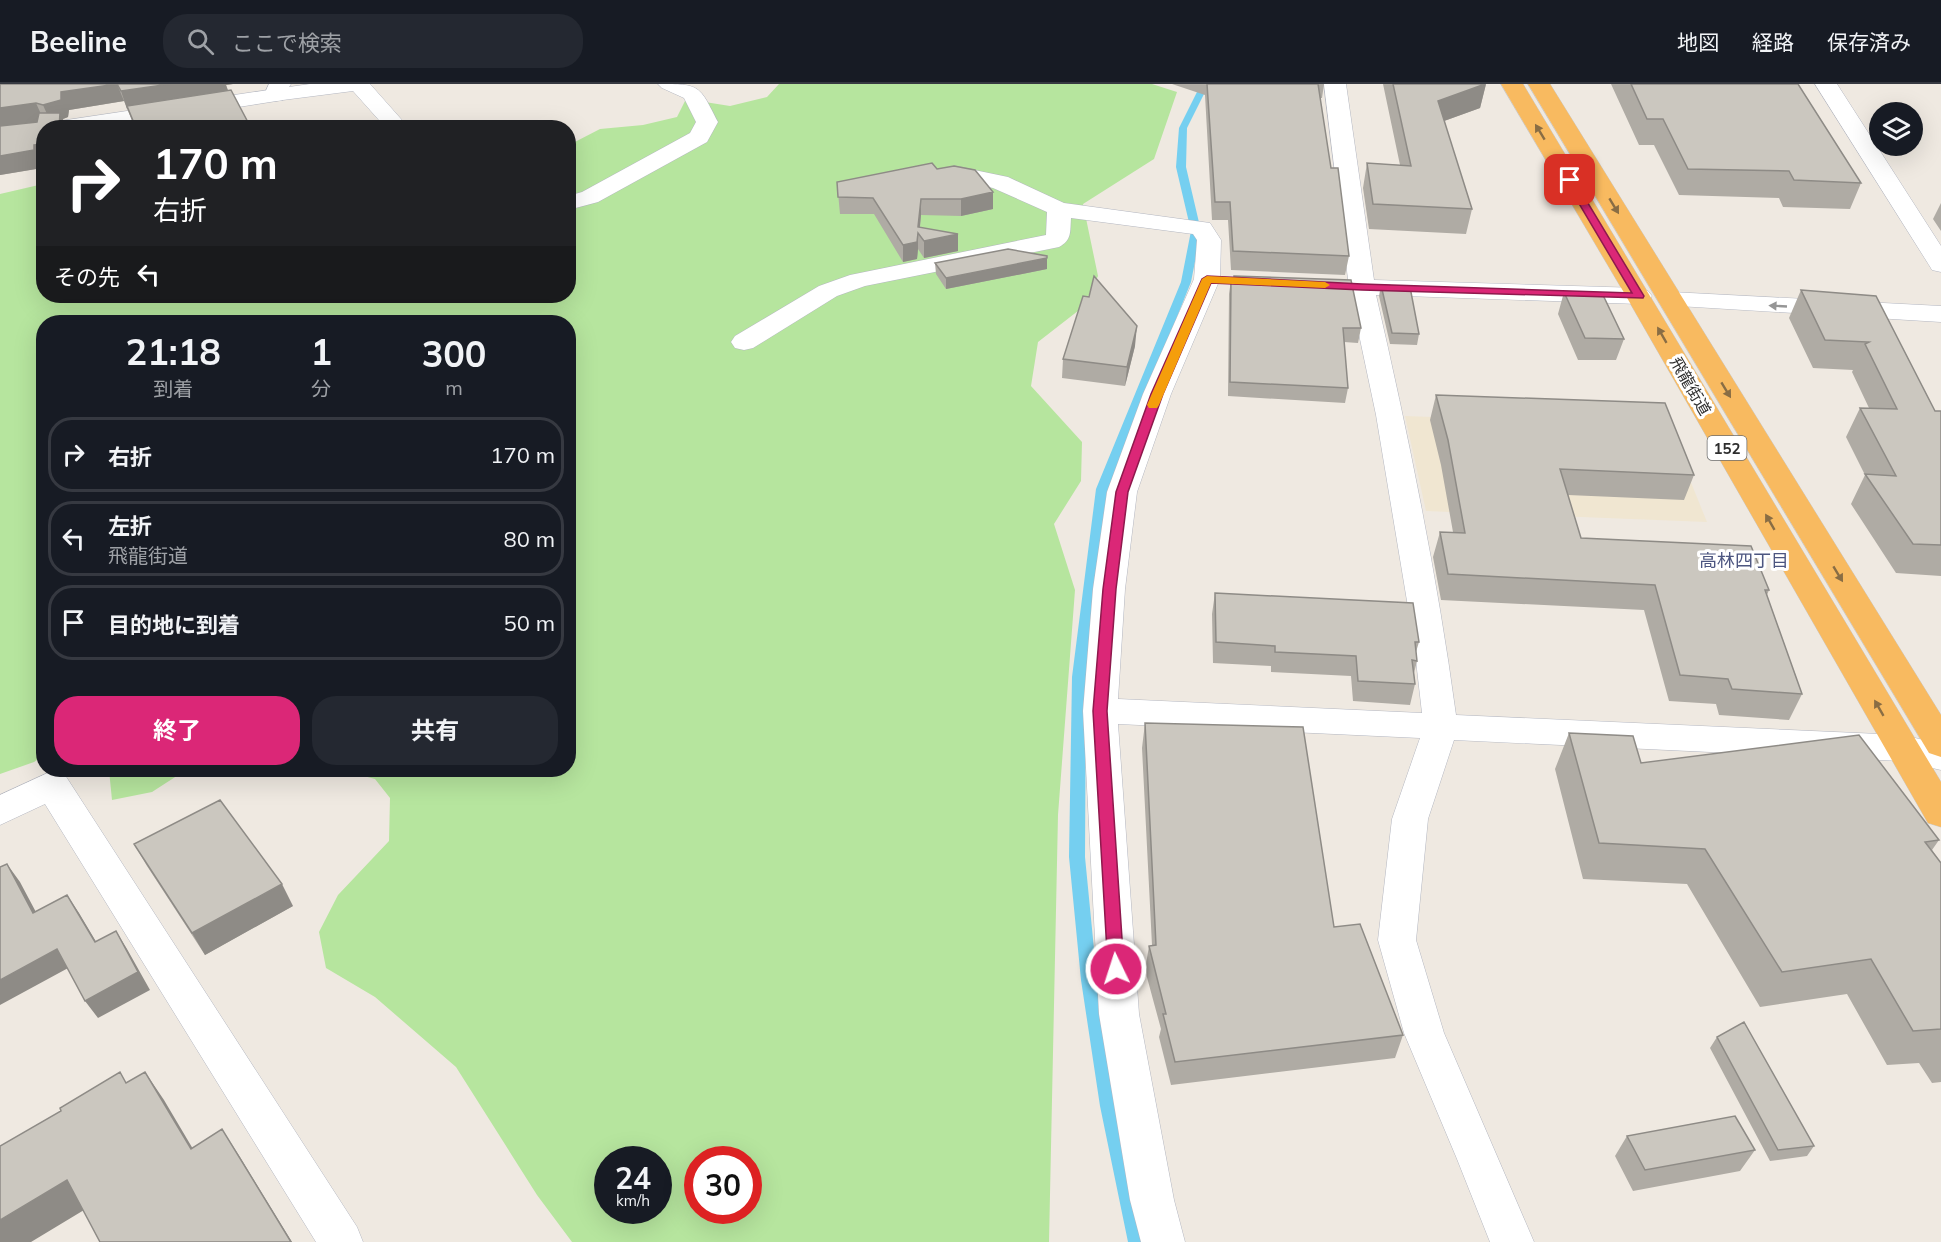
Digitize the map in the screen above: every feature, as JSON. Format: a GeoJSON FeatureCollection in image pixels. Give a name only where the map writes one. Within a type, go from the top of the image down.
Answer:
{"type":"FeatureCollection","features":[{"type":"Feature","properties":{"kind":"highway","name":"飛龍街道"},"geometry":{"type":"LineString","coordinates":[[1512,84],[1639,296],[1941,813]]}},
{"type":"Feature","properties":{"kind":"highway","name":"飛龍街道"},"geometry":{"type":"LineString","coordinates":[[1539,84],[1941,744]]}},
{"type":"Feature","properties":{"kind":"street"},"geometry":{"type":"LineString","coordinates":[[105,120],[278,89],[358,84],[391,120]]}},
{"type":"Feature","properties":{"kind":"street"},"geometry":{"type":"LineString","coordinates":[[576,201],[590,197],[699,137],[707,122],[693,94],[669,84]]}},
{"type":"Feature","properties":{"kind":"street"},"geometry":{"type":"LineString","coordinates":[[1335,84],[1350,287],[1390,415],[1430,643],[1441,728],[1410,819],[1397,940],[1424,1033],[1512,1242]]}},
{"type":"Feature","properties":{"kind":"street"},"geometry":{"type":"LineString","coordinates":[[1826,84],[1941,265]]}},
{"type":"Feature","properties":{"kind":"street"},"geometry":{"type":"LineString","coordinates":[[955,173],[1000,182],[1059,210],[1191,227],[1209,240],[1219,280],[1157,394],[1122,492],[1109,589],[1100,711],[1119,1014],[1152,1200],[1163,1242]]}},
{"type":"Feature","properties":{"kind":"street"},"geometry":{"type":"LineString","coordinates":[[744,342],[828,291],[859,280],[1050,242],[1058,238],[1059,210]]}},
{"type":"Feature","properties":{"kind":"street"},"geometry":{"type":"LineString","coordinates":[[1350,287],[1639,296]]}},
{"type":"Feature","properties":{"kind":"street"},"geometry":{"type":"LineString","coordinates":[[1671,300],[1941,314]]}},
{"type":"Feature","properties":{"kind":"street"},"geometry":{"type":"LineString","coordinates":[[1100,711],[1902,748],[1941,757]]}},
{"type":"Feature","properties":{"kind":"street"},"geometry":{"type":"LineString","coordinates":[[0,811],[52,785],[341,1242]]}},
{"type":"Feature","properties":{"kind":"shaded area"},"geometry":{"type":"Polygon","coordinates":[[[1405,416],[1668,426],[1707,522],[1426,511],[1405,416]]]}},
{"type":"Feature","properties":{"kind":"green space"},"geometry":{"type":"Polygon","coordinates":[[[779,84],[1152,84],[1177,92],[1154,159],[1083,204],[1098,276],[1083,307],[1038,342],[1031,386],[1082,442],[1081,481],[1054,524],[1075,590],[1058,815],[1049,1242],[572,1242],[537,1195],[456,1067],[375,997],[326,968],[319,932],[338,895],[389,841],[390,798],[375,779],[367,777],[576,777],[576,315],[36,315],[36,761],[0,774],[0,194],[36,186],[36,303],[576,303],[576,141],[600,129],[643,125],[677,117],[686,99],[730,106],[767,97],[779,84]]]}},
{"type":"Feature","properties":{"kind":"green space"},"geometry":{"type":"Polygon","coordinates":[[[110,777],[175,777],[152,792],[112,800],[110,777]]]}},
{"type":"Feature","properties":{"kind":"building"},"geometry":{"type":"Polygon","coordinates":[[[0,84],[117,84],[61,92],[61,100],[43,105],[36,103],[0,108],[0,84]]]}},
{"type":"Feature","properties":{"kind":"building"},"geometry":{"type":"Polygon","coordinates":[[[117,84],[170,84],[121,91],[117,84]]]}},
{"type":"Feature","properties":{"kind":"building"},"geometry":{"type":"Polygon","coordinates":[[[1207,84],[1318,84],[1331,168],[1338,168],[1349,256],[1233,251],[1230,202],[1215,202],[1207,84]]]}},
{"type":"Feature","properties":{"kind":"building"},"geometry":{"type":"Polygon","coordinates":[[[1393,84],[1485,84],[1438,101],[1472,209],[1373,204],[1367,163],[1411,166],[1393,84]]]}},
{"type":"Feature","properties":{"kind":"building"},"geometry":{"type":"Polygon","coordinates":[[[1631,84],[1798,84],[1861,183],[1794,180],[1789,171],[1688,169],[1663,119],[1647,119],[1631,84]]]}},
{"type":"Feature","properties":{"kind":"building"},"geometry":{"type":"Polygon","coordinates":[[[231,90],[247,120],[133,120],[127,106],[231,90]]]}},
{"type":"Feature","properties":{"kind":"building"},"geometry":{"type":"Polygon","coordinates":[[[39,113],[60,113],[60,120],[37,120],[39,113]]]}},
{"type":"Feature","properties":{"kind":"building"},"geometry":{"type":"Polygon","coordinates":[[[36,122],[34,150],[0,156],[0,126],[36,122]]]}},
{"type":"Feature","properties":{"kind":"building"},"geometry":{"type":"Polygon","coordinates":[[[932,163],[937,169],[954,166],[975,170],[993,192],[961,199],[921,199],[918,227],[958,234],[924,241],[918,233],[917,242],[903,245],[873,198],[838,197],[837,182],[932,163]]]}},
{"type":"Feature","properties":{"kind":"building"},"geometry":{"type":"Polygon","coordinates":[[[1008,249],[1047,256],[1047,258],[946,278],[935,263],[1008,249]]]}},
{"type":"Feature","properties":{"kind":"building"},"geometry":{"type":"Polygon","coordinates":[[[1094,276],[1137,326],[1127,367],[1063,359],[1083,296],[1089,297],[1094,276]]]}},
{"type":"Feature","properties":{"kind":"building"},"geometry":{"type":"Polygon","coordinates":[[[1234,276],[1351,280],[1361,328],[1343,328],[1348,388],[1230,382],[1231,280],[1234,280],[1234,276]]]}},
{"type":"Feature","properties":{"kind":"building"},"geometry":{"type":"Polygon","coordinates":[[[1381,285],[1410,287],[1419,334],[1392,333],[1381,285]]]}},
{"type":"Feature","properties":{"kind":"building"},"geometry":{"type":"Polygon","coordinates":[[[1801,290],[1876,296],[1935,411],[1941,411],[1941,545],[1913,544],[1865,474],[1896,476],[1860,408],[1897,409],[1865,344],[1869,342],[1825,340],[1801,290]]]}},
{"type":"Feature","properties":{"kind":"building"},"geometry":{"type":"Polygon","coordinates":[[[1564,292],[1602,293],[1624,339],[1585,338],[1564,292]]]}},
{"type":"Feature","properties":{"kind":"building"},"geometry":{"type":"Polygon","coordinates":[[[1436,395],[1665,403],[1694,475],[1560,469],[1581,538],[1751,546],[1769,590],[1765,590],[1802,694],[1732,689],[1728,679],[1680,675],[1655,585],[1448,574],[1440,532],[1465,533],[1448,440],[1436,395]]]}},
{"type":"Feature","properties":{"kind":"building"},"geometry":{"type":"Polygon","coordinates":[[[1215,593],[1413,603],[1419,642],[1415,642],[1417,661],[1412,660],[1415,684],[1358,681],[1356,656],[1275,652],[1275,646],[1216,642],[1215,593]]]}},
{"type":"Feature","properties":{"kind":"building"},"geometry":{"type":"Polygon","coordinates":[[[1145,723],[1303,727],[1334,927],[1360,924],[1403,1035],[1175,1062],[1149,946],[1156,945],[1145,723]]]}},
{"type":"Feature","properties":{"kind":"building"},"geometry":{"type":"Polygon","coordinates":[[[1569,733],[1633,736],[1641,763],[1859,735],[1939,840],[1925,842],[1941,863],[1941,1029],[1913,1031],[1871,959],[1782,972],[1705,849],[1599,843],[1569,733]]]}},
{"type":"Feature","properties":{"kind":"building"},"geometry":{"type":"Polygon","coordinates":[[[220,800],[282,884],[192,933],[134,844],[220,800]]]}},
{"type":"Feature","properties":{"kind":"building"},"geometry":{"type":"Polygon","coordinates":[[[7,864],[33,913],[67,895],[95,942],[116,931],[138,972],[85,1001],[57,949],[0,980],[0,867],[7,864]]]}},
{"type":"Feature","properties":{"kind":"building"},"geometry":{"type":"Polygon","coordinates":[[[1744,1022],[1814,1146],[1778,1150],[1717,1037],[1744,1022]]]}},
{"type":"Feature","properties":{"kind":"building"},"geometry":{"type":"Polygon","coordinates":[[[120,1072],[126,1083],[145,1072],[191,1149],[222,1129],[291,1242],[100,1242],[67,1180],[0,1220],[0,1146],[61,1111],[60,1108],[120,1072]]]}},
{"type":"Feature","properties":{"kind":"building"},"geometry":{"type":"Polygon","coordinates":[[[1735,1116],[1755,1150],[1645,1170],[1627,1136],[1735,1116]]]}},
{"type":"Feature","properties":{"kind":"waterway"},"geometry":{"type":"LineString","coordinates":[[1137,1242],[1109,1106],[1089,980],[1077,857],[1079,677],[1102,489],[1186,282],[1196,231],[1181,167],[1183,128],[1205,84]]}},
{"type":"Feature","properties":{"kind":"slow traffic"},"geometry":{"type":"LineString","coordinates":[[1153,405],[1207,279],[1325,285]]}},
{"type":"Feature","properties":{"kind":"district","name":"高林四丁目"},"geometry":{"type":"Point","coordinates":[1744,560]}},
{"type":"Feature","properties":{"kind":"route"},"geometry":{"type":"LineString","coordinates":[[1116,969],[1100,711],[1109,589],[1122,492],[1157,394],[1207,279],[1362,287],[1639,296],[1570,180]]}}]}
